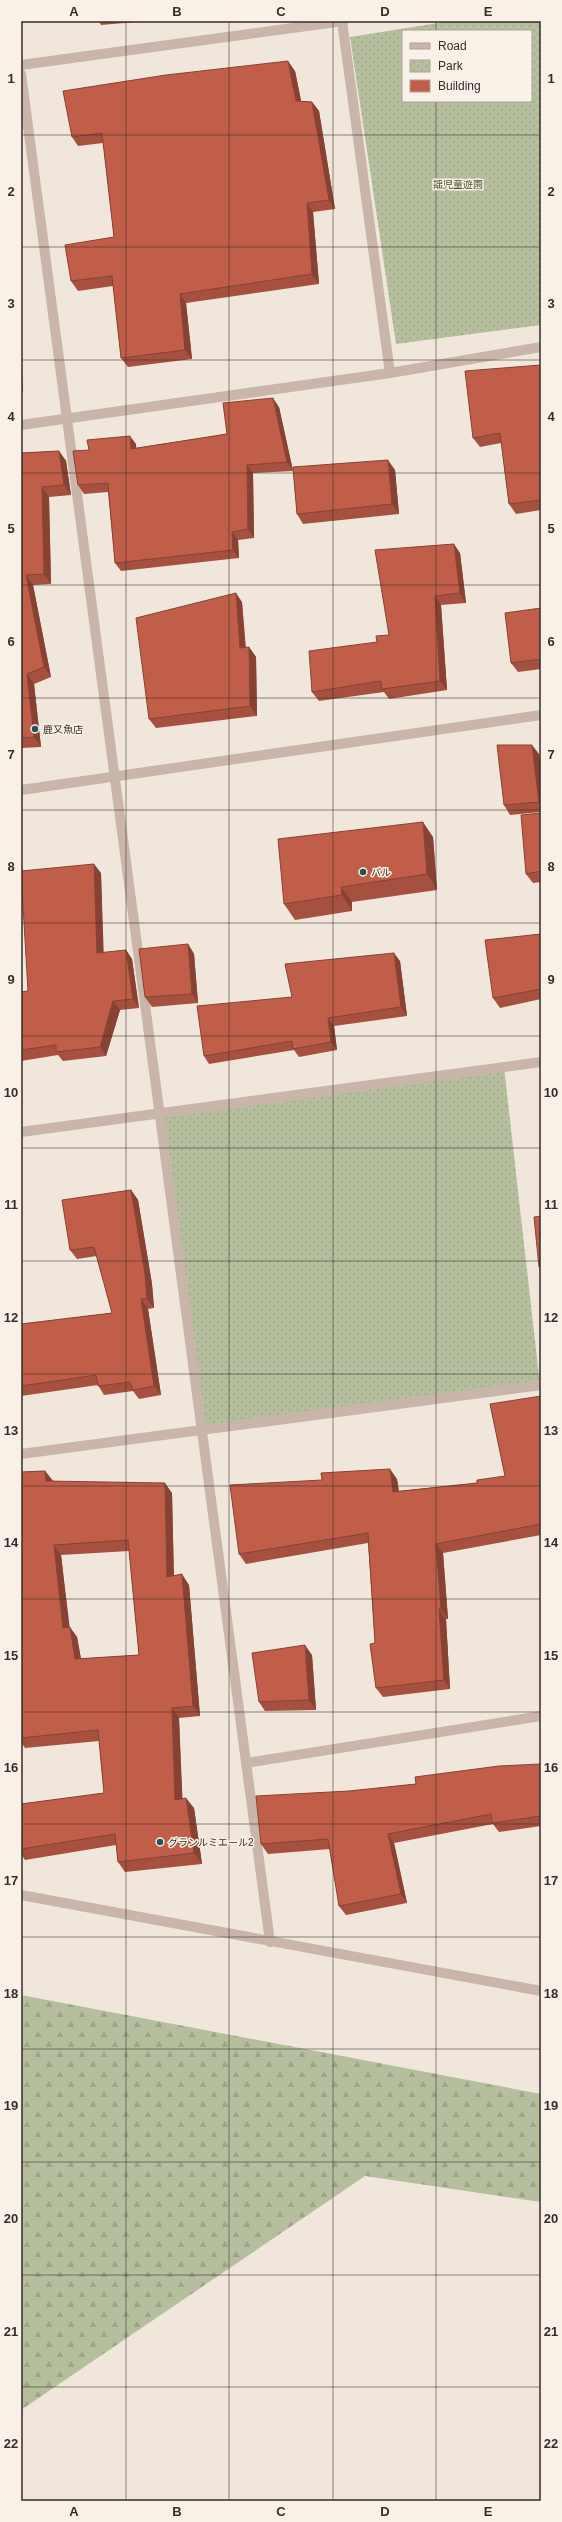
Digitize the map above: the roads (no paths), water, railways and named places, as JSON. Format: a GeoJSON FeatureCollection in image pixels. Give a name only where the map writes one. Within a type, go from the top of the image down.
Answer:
{"type":"FeatureCollection","features":[{"type":"Feature","properties":{"kind":"street"},"geometry":{"type":"LineString","coordinates":[[21,65],[343,21],[390,373]]}},
{"type":"Feature","properties":{"kind":"street"},"geometry":{"type":"LineString","coordinates":[[21,74],[270,1942]]}},
{"type":"Feature","properties":{"kind":"street"},"geometry":{"type":"LineString","coordinates":[[21,424],[390,373],[541,347]]}},
{"type":"Feature","properties":{"kind":"street"},"geometry":{"type":"LineString","coordinates":[[21,790],[115,778],[541,715]]}},
{"type":"Feature","properties":{"kind":"street"},"geometry":{"type":"LineString","coordinates":[[21,1132],[541,1062]]}},
{"type":"Feature","properties":{"kind":"street"},"geometry":{"type":"LineString","coordinates":[[21,1454],[541,1385]]}},
{"type":"Feature","properties":{"kind":"street"},"geometry":{"type":"LineString","coordinates":[[246,1763],[541,1716]]}},
{"type":"Feature","properties":{"kind":"street"},"geometry":{"type":"LineString","coordinates":[[21,1895],[541,1991]]}},
{"type":"Feature","properties":{"kind":"place","name":"鹿又魚店"},"geometry":{"type":"Point","coordinates":[35,729]}},
{"type":"Feature","properties":{"kind":"place","name":"パル"},"geometry":{"type":"Point","coordinates":[363,872]}},
{"type":"Feature","properties":{"kind":"place","name":"グランルミエール2"},"geometry":{"type":"Point","coordinates":[160,1842]}},
{"type":"Feature","properties":{"kind":"park label","name":"謡児童遊園"},"geometry":{"type":"Point","coordinates":[458,184]}}]}
